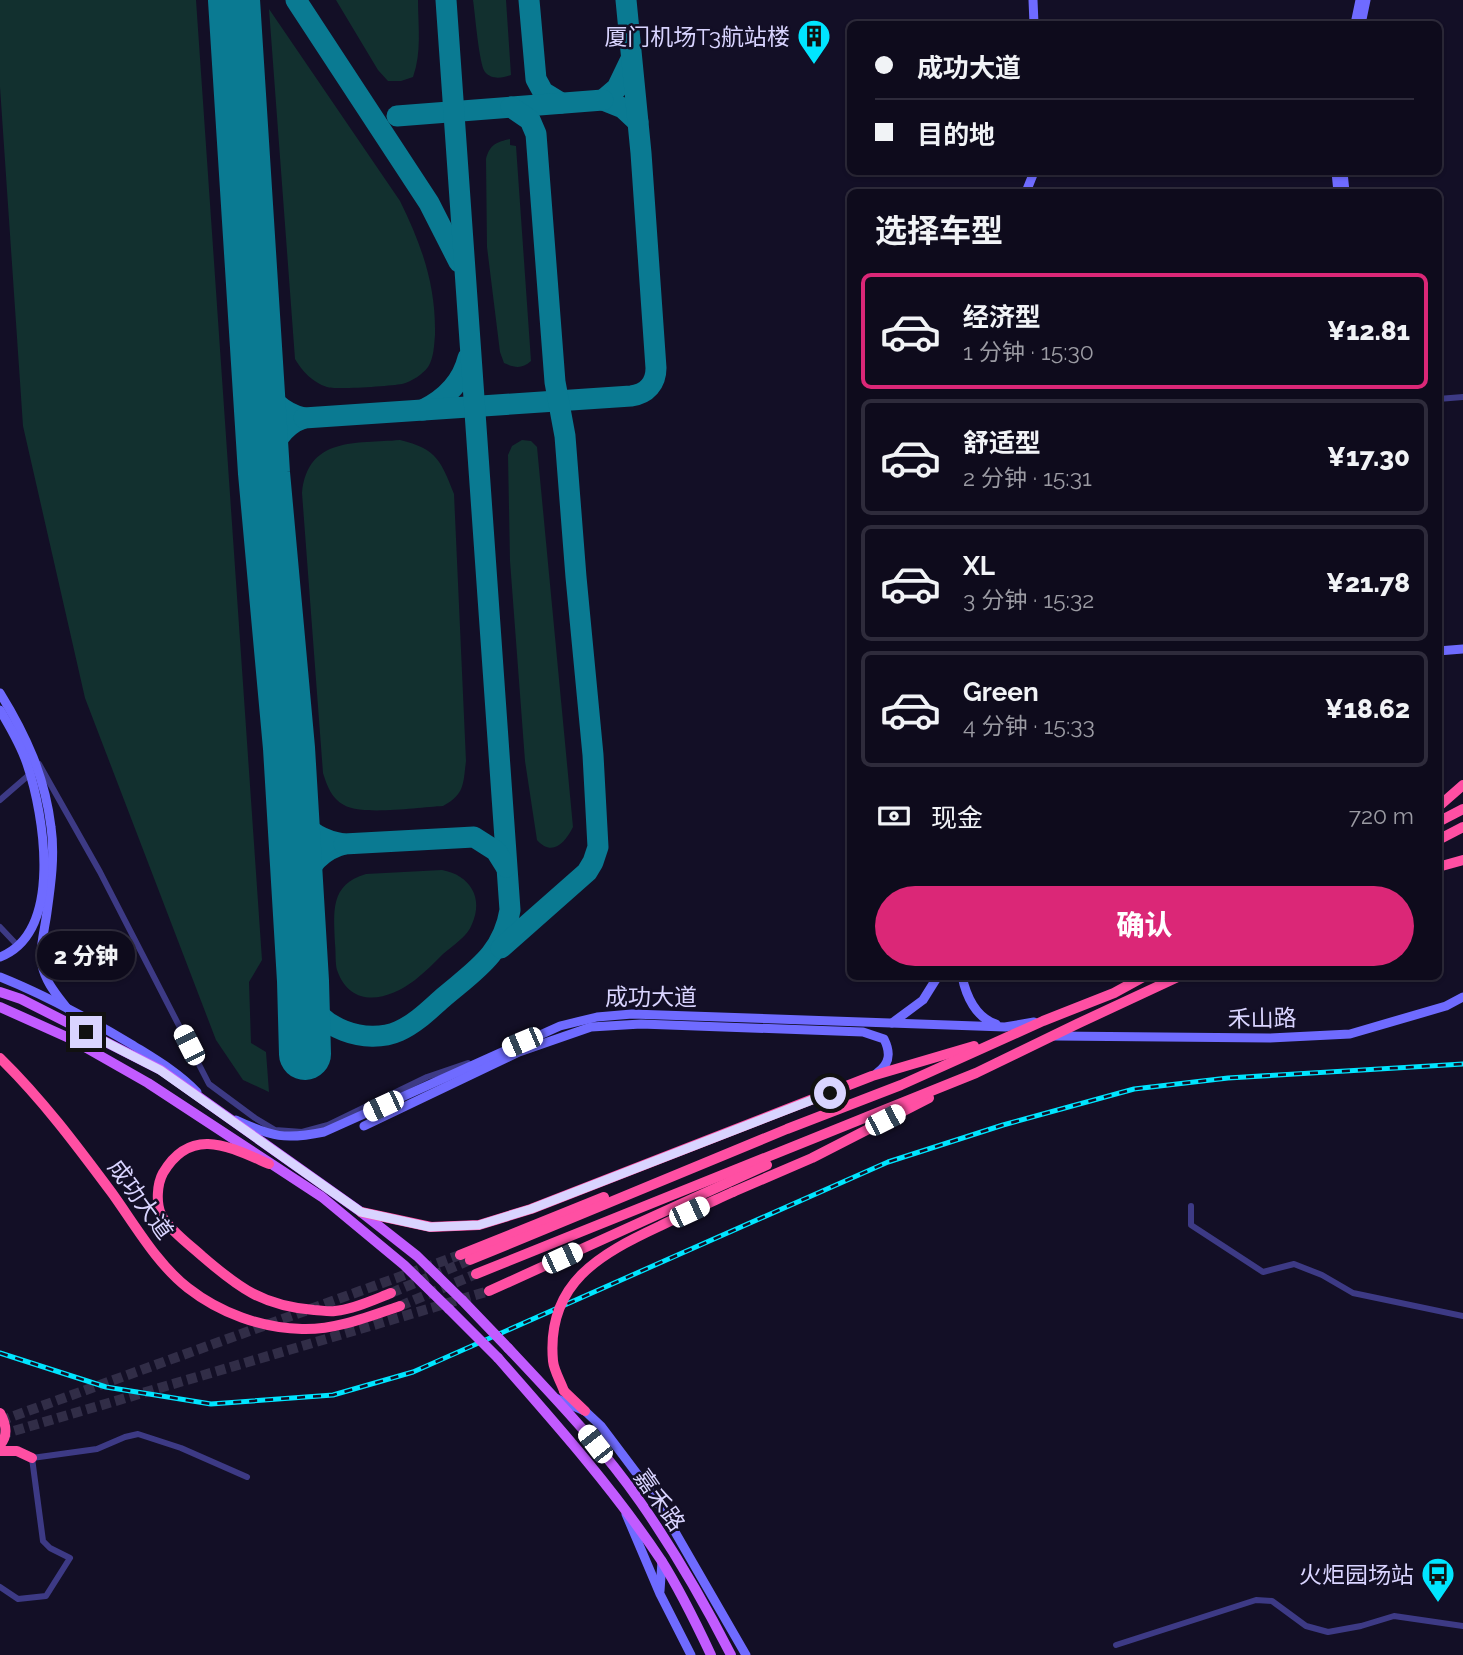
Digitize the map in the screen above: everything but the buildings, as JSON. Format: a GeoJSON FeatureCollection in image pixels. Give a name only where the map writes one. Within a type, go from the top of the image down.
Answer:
{"type":"FeatureCollection","features":[{"type":"Feature","properties":{"kind":"highway"},"geometry":{"type":"LineString","coordinates":[[1442,803],[1463,785]]}},
{"type":"Feature","properties":{"kind":"highway"},"geometry":{"type":"LineString","coordinates":[[1442,820],[1463,809]]}},
{"type":"Feature","properties":{"kind":"highway"},"geometry":{"type":"LineString","coordinates":[[1442,838],[1463,827]]}},
{"type":"Feature","properties":{"kind":"highway"},"geometry":{"type":"LineString","coordinates":[[1442,866],[1463,859]]}},
{"type":"Feature","properties":{"kind":"highway"},"geometry":{"type":"LineString","coordinates":[[361,1212],[430,1227],[479,1225],[531,1209],[872,1076],[1043,1021],[1101,999],[1137,980]]}},
{"type":"Feature","properties":{"kind":"highway"},"geometry":{"type":"LineString","coordinates":[[585,1411],[560,1395],[553,1363],[554,1329],[569,1290],[600,1256],[624,1242],[812,1158],[976,1073],[1172,980]]}},
{"type":"Feature","properties":{"kind":"highway"},"geometry":{"type":"LineString","coordinates":[[465,1258],[901,1085],[1007,1031]]}},
{"type":"Feature","properties":{"kind":"highway","name":"成功大道"},"geometry":{"type":"LineString","coordinates":[[0,1058],[35,1092],[157,1256],[187,1288],[224,1310],[255,1322],[302,1329],[358,1321],[400,1307]]}},
{"type":"Feature","properties":{"kind":"highway"},"geometry":{"type":"LineString","coordinates":[[476,1274],[976,1073]]}},
{"type":"Feature","properties":{"kind":"highway"},"geometry":{"type":"LineString","coordinates":[[489,1291],[924,1093]]}},
{"type":"Feature","properties":{"kind":"highway","name":"成功大道"},"geometry":{"type":"LineString","coordinates":[[269,1164],[230,1147],[206,1143],[186,1148],[169,1163],[160,1180],[158,1198],[161,1215],[179,1236],[242,1289],[268,1302],[300,1309],[335,1311],[391,1293]]}},
{"type":"Feature","properties":{"kind":"highway"},"geometry":{"type":"LineString","coordinates":[[0,1413],[6,1425],[0,1445]]}},
{"type":"Feature","properties":{"kind":"highway"},"geometry":{"type":"LineString","coordinates":[[0,1451],[17,1451],[32,1458]]}},
{"type":"Feature","properties":{"kind":"main road"},"geometry":{"type":"LineString","coordinates":[[1033,0],[1034,21]]}},
{"type":"Feature","properties":{"kind":"main road"},"geometry":{"type":"LineString","coordinates":[[1356,21],[1360,0]]}},
{"type":"Feature","properties":{"kind":"main road"},"geometry":{"type":"LineString","coordinates":[[1362,21],[1366,0]]}},
{"type":"Feature","properties":{"kind":"main road"},"geometry":{"type":"LineString","coordinates":[[1442,651],[1463,649]]}},
{"type":"Feature","properties":{"kind":"main road"},"geometry":{"type":"LineString","coordinates":[[0,693],[35,757],[44,786],[53,860],[42,965],[50,987],[66,1008]]}},
{"type":"Feature","properties":{"kind":"main road"},"geometry":{"type":"LineString","coordinates":[[0,710],[30,774],[42,828],[42,884],[33,928],[18,946],[0,957]]}},
{"type":"Feature","properties":{"kind":"main road","name":"成功大道"},"geometry":{"type":"LineString","coordinates":[[0,977],[66,1008],[169,1067],[190,1084],[213,1109],[266,1134],[296,1138],[324,1132],[561,1026],[597,1017],[632,1014],[952,1025],[1007,1031]]}},
{"type":"Feature","properties":{"kind":"main road"},"geometry":{"type":"LineString","coordinates":[[892,1023],[923,1000],[936,980]]}},
{"type":"Feature","properties":{"kind":"main road"},"geometry":{"type":"LineString","coordinates":[[963,980],[973,1006],[987,1021],[1007,1031]]}},
{"type":"Feature","properties":{"kind":"main road","name":"嘉禾路"},"geometry":{"type":"LineString","coordinates":[[0,992],[21,999],[160,1070],[361,1212],[416,1256],[463,1300],[508,1348],[560,1395],[580,1426],[640,1501],[696,1588],[732,1655]]}},
{"type":"Feature","properties":{"kind":"main road","name":"禾山路"},"geometry":{"type":"LineString","coordinates":[[1055,1036],[1274,1038],[1350,1034],[1446,1006],[1463,997]]}},
{"type":"Feature","properties":{"kind":"main road","name":"嘉禾路"},"geometry":{"type":"LineString","coordinates":[[0,1007],[69,1038],[148,1083],[322,1197],[404,1265],[498,1359],[573,1443],[662,1561],[711,1655]]}},
{"type":"Feature","properties":{"kind":"main road","name":"成功大道"},"geometry":{"type":"LineString","coordinates":[[364,1126],[519,1052],[591,1027],[641,1024],[863,1032],[884,1039],[888,1048],[886,1067],[872,1076]]}},
{"type":"Feature","properties":{"kind":"main road"},"geometry":{"type":"LineString","coordinates":[[585,1411],[601,1426],[659,1504],[746,1655]]}},
{"type":"Feature","properties":{"kind":"main road"},"geometry":{"type":"LineString","coordinates":[[657,1528],[659,1504]]}},
{"type":"Feature","properties":{"kind":"main road"},"geometry":{"type":"LineString","coordinates":[[622,1506],[660,1594],[691,1655]]}},
{"type":"Feature","properties":{"kind":"main road"},"geometry":{"type":"LineString","coordinates":[[660,1594],[662,1561]]}},
{"type":"Feature","properties":{"kind":"street"},"geometry":{"type":"LineString","coordinates":[[1442,399],[1463,397]]}},
{"type":"Feature","properties":{"kind":"street"},"geometry":{"type":"LineString","coordinates":[[35,757],[100,872],[209,1084],[255,1118],[275,1130],[302,1132],[328,1125],[427,1077],[503,1051]]}},
{"type":"Feature","properties":{"kind":"street"},"geometry":{"type":"LineString","coordinates":[[0,800],[30,774]]}},
{"type":"Feature","properties":{"kind":"street"},"geometry":{"type":"LineString","coordinates":[[0,927],[18,946]]}},
{"type":"Feature","properties":{"kind":"street"},"geometry":{"type":"LineString","coordinates":[[1191,1206],[1191,1225],[1263,1272],[1294,1264],[1322,1275],[1353,1293],[1463,1316]]}},
{"type":"Feature","properties":{"kind":"street"},"geometry":{"type":"LineString","coordinates":[[0,1587],[18,1599],[46,1596],[70,1558],[50,1548],[43,1541],[32,1458],[97,1450],[138,1434],[181,1448],[247,1477]]}},
{"type":"Feature","properties":{"kind":"street"},"geometry":{"type":"LineString","coordinates":[[1116,1645],[1256,1600],[1272,1601],[1306,1626],[1328,1632],[1394,1616],[1463,1626]]}},
{"type":"Feature","properties":{"kind":"green space"},"geometry":{"type":"Polygon","coordinates":[[[0,0],[196,0],[262,960],[249,982],[251,1043],[266,1052],[269,1092],[243,1080],[216,1040],[85,698],[23,426],[0,87],[0,0]]]}},
{"type":"Feature","properties":{"kind":"green space"},"geometry":{"type":"Polygon","coordinates":[[[336,0],[418,0],[419,49],[413,77],[388,81],[378,70],[336,0]]]}},
{"type":"Feature","properties":{"kind":"green space"},"geometry":{"type":"Polygon","coordinates":[[[473,0],[506,0],[511,75],[494,77],[485,72],[479,49],[473,0]]]}},
{"type":"Feature","properties":{"kind":"green space"},"geometry":{"type":"Polygon","coordinates":[[[269,9],[400,201],[415,234],[430,282],[435,335],[428,367],[413,380],[396,385],[327,387],[308,376],[295,359],[269,9]]]}},
{"type":"Feature","properties":{"kind":"green space"},"geometry":{"type":"Polygon","coordinates":[[[510,139],[510,145],[516,146],[531,361],[518,367],[504,363],[500,352],[487,247],[486,159],[495,145],[510,139]]]}},
{"type":"Feature","properties":{"kind":"green space"},"geometry":{"type":"Polygon","coordinates":[[[400,440],[430,452],[436,458],[454,494],[466,761],[459,793],[443,806],[364,810],[344,805],[336,799],[323,773],[302,493],[306,475],[314,461],[324,452],[351,443],[400,440]]]}},
{"type":"Feature","properties":{"kind":"green space"},"geometry":{"type":"Polygon","coordinates":[[[522,440],[531,441],[537,447],[573,827],[562,843],[553,848],[537,840],[525,761],[510,561],[508,455],[512,446],[522,440]]]}},
{"type":"Feature","properties":{"kind":"green space"},"geometry":{"type":"Polygon","coordinates":[[[442,870],[460,877],[472,889],[475,914],[467,933],[415,980],[394,993],[372,998],[351,991],[343,983],[336,964],[336,901],[345,885],[366,874],[442,870]]]}},
{"type":"Feature","properties":{"kind":"taxiway"},"geometry":{"type":"LineString","coordinates":[[296,0],[429,203],[459,262]]}},
{"type":"Feature","properties":{"kind":"taxiway"},"geometry":{"type":"LineString","coordinates":[[289,748],[293,796],[302,822],[325,839],[344,844],[316,860],[303,887],[299,919],[305,993],[320,1016],[344,1031],[372,1036],[399,1031],[424,1015],[487,959],[501,938],[510,910],[446,0]]}},
{"type":"Feature","properties":{"kind":"taxiway"},"geometry":{"type":"LineString","coordinates":[[529,0],[536,79],[543,92],[561,103]]}},
{"type":"Feature","properties":{"kind":"taxiway"},"geometry":{"type":"LineString","coordinates":[[304,418],[631,396],[650,387],[656,368],[641,153],[626,0]]}},
{"type":"Feature","properties":{"kind":"taxiway"},"geometry":{"type":"LineString","coordinates":[[630,61],[617,88],[603,100],[623,108],[638,122]]}},
{"type":"Feature","properties":{"kind":"taxiway"},"geometry":{"type":"LineString","coordinates":[[397,116],[603,100]]}},
{"type":"Feature","properties":{"kind":"taxiway"},"geometry":{"type":"LineString","coordinates":[[501,948],[587,872],[598,847],[593,755],[565,436],[555,382],[536,134],[530,120],[511,107]]}},
{"type":"Feature","properties":{"kind":"taxiway"},"geometry":{"type":"LineString","coordinates":[[423,410],[452,389],[462,375],[468,358]]}},
{"type":"Feature","properties":{"kind":"taxiway"},"geometry":{"type":"LineString","coordinates":[[258,377],[276,403],[304,418],[282,433],[269,456],[264,473]]}},
{"type":"Feature","properties":{"kind":"taxiway"},"geometry":{"type":"LineString","coordinates":[[344,844],[474,837],[496,851],[506,867]]}},
{"type":"Feature","properties":{"kind":"runway"},"geometry":{"type":"LineString","coordinates":[[234,0],[264,473],[289,748],[305,1054]]}},
{"type":"Feature","properties":{"kind":"tunnel"},"geometry":{"type":"LineString","coordinates":[[0,1421],[460,1255]]}},
{"type":"Feature","properties":{"kind":"tunnel"},"geometry":{"type":"LineString","coordinates":[[391,1293],[470,1260]]}},
{"type":"Feature","properties":{"kind":"tunnel"},"geometry":{"type":"LineString","coordinates":[[400,1306],[476,1274]]}},
{"type":"Feature","properties":{"kind":"tunnel"},"geometry":{"type":"LineString","coordinates":[[0,1435],[489,1291]]}},
{"type":"Feature","properties":{"kind":"railway"},"geometry":{"type":"LineString","coordinates":[[0,1353],[106,1387],[211,1404],[333,1395],[413,1372],[888,1162],[1003,1125],[1134,1089],[1228,1078],[1463,1064]]}},
{"type":"Feature","properties":{"kind":"place","name":"厦门机场T3航站楼"},"geometry":{"type":"Point","coordinates":[814,66]}},
{"type":"Feature","properties":{"kind":"place","name":"火炬园场站"},"geometry":{"type":"Point","coordinates":[1438,1604]}},
{"type":"Feature","properties":{"kind":"route"},"geometry":{"type":"LineString","coordinates":[[86,1032],[160,1070],[361,1212],[430,1227],[479,1225],[531,1209],[830,1093]]}}]}
